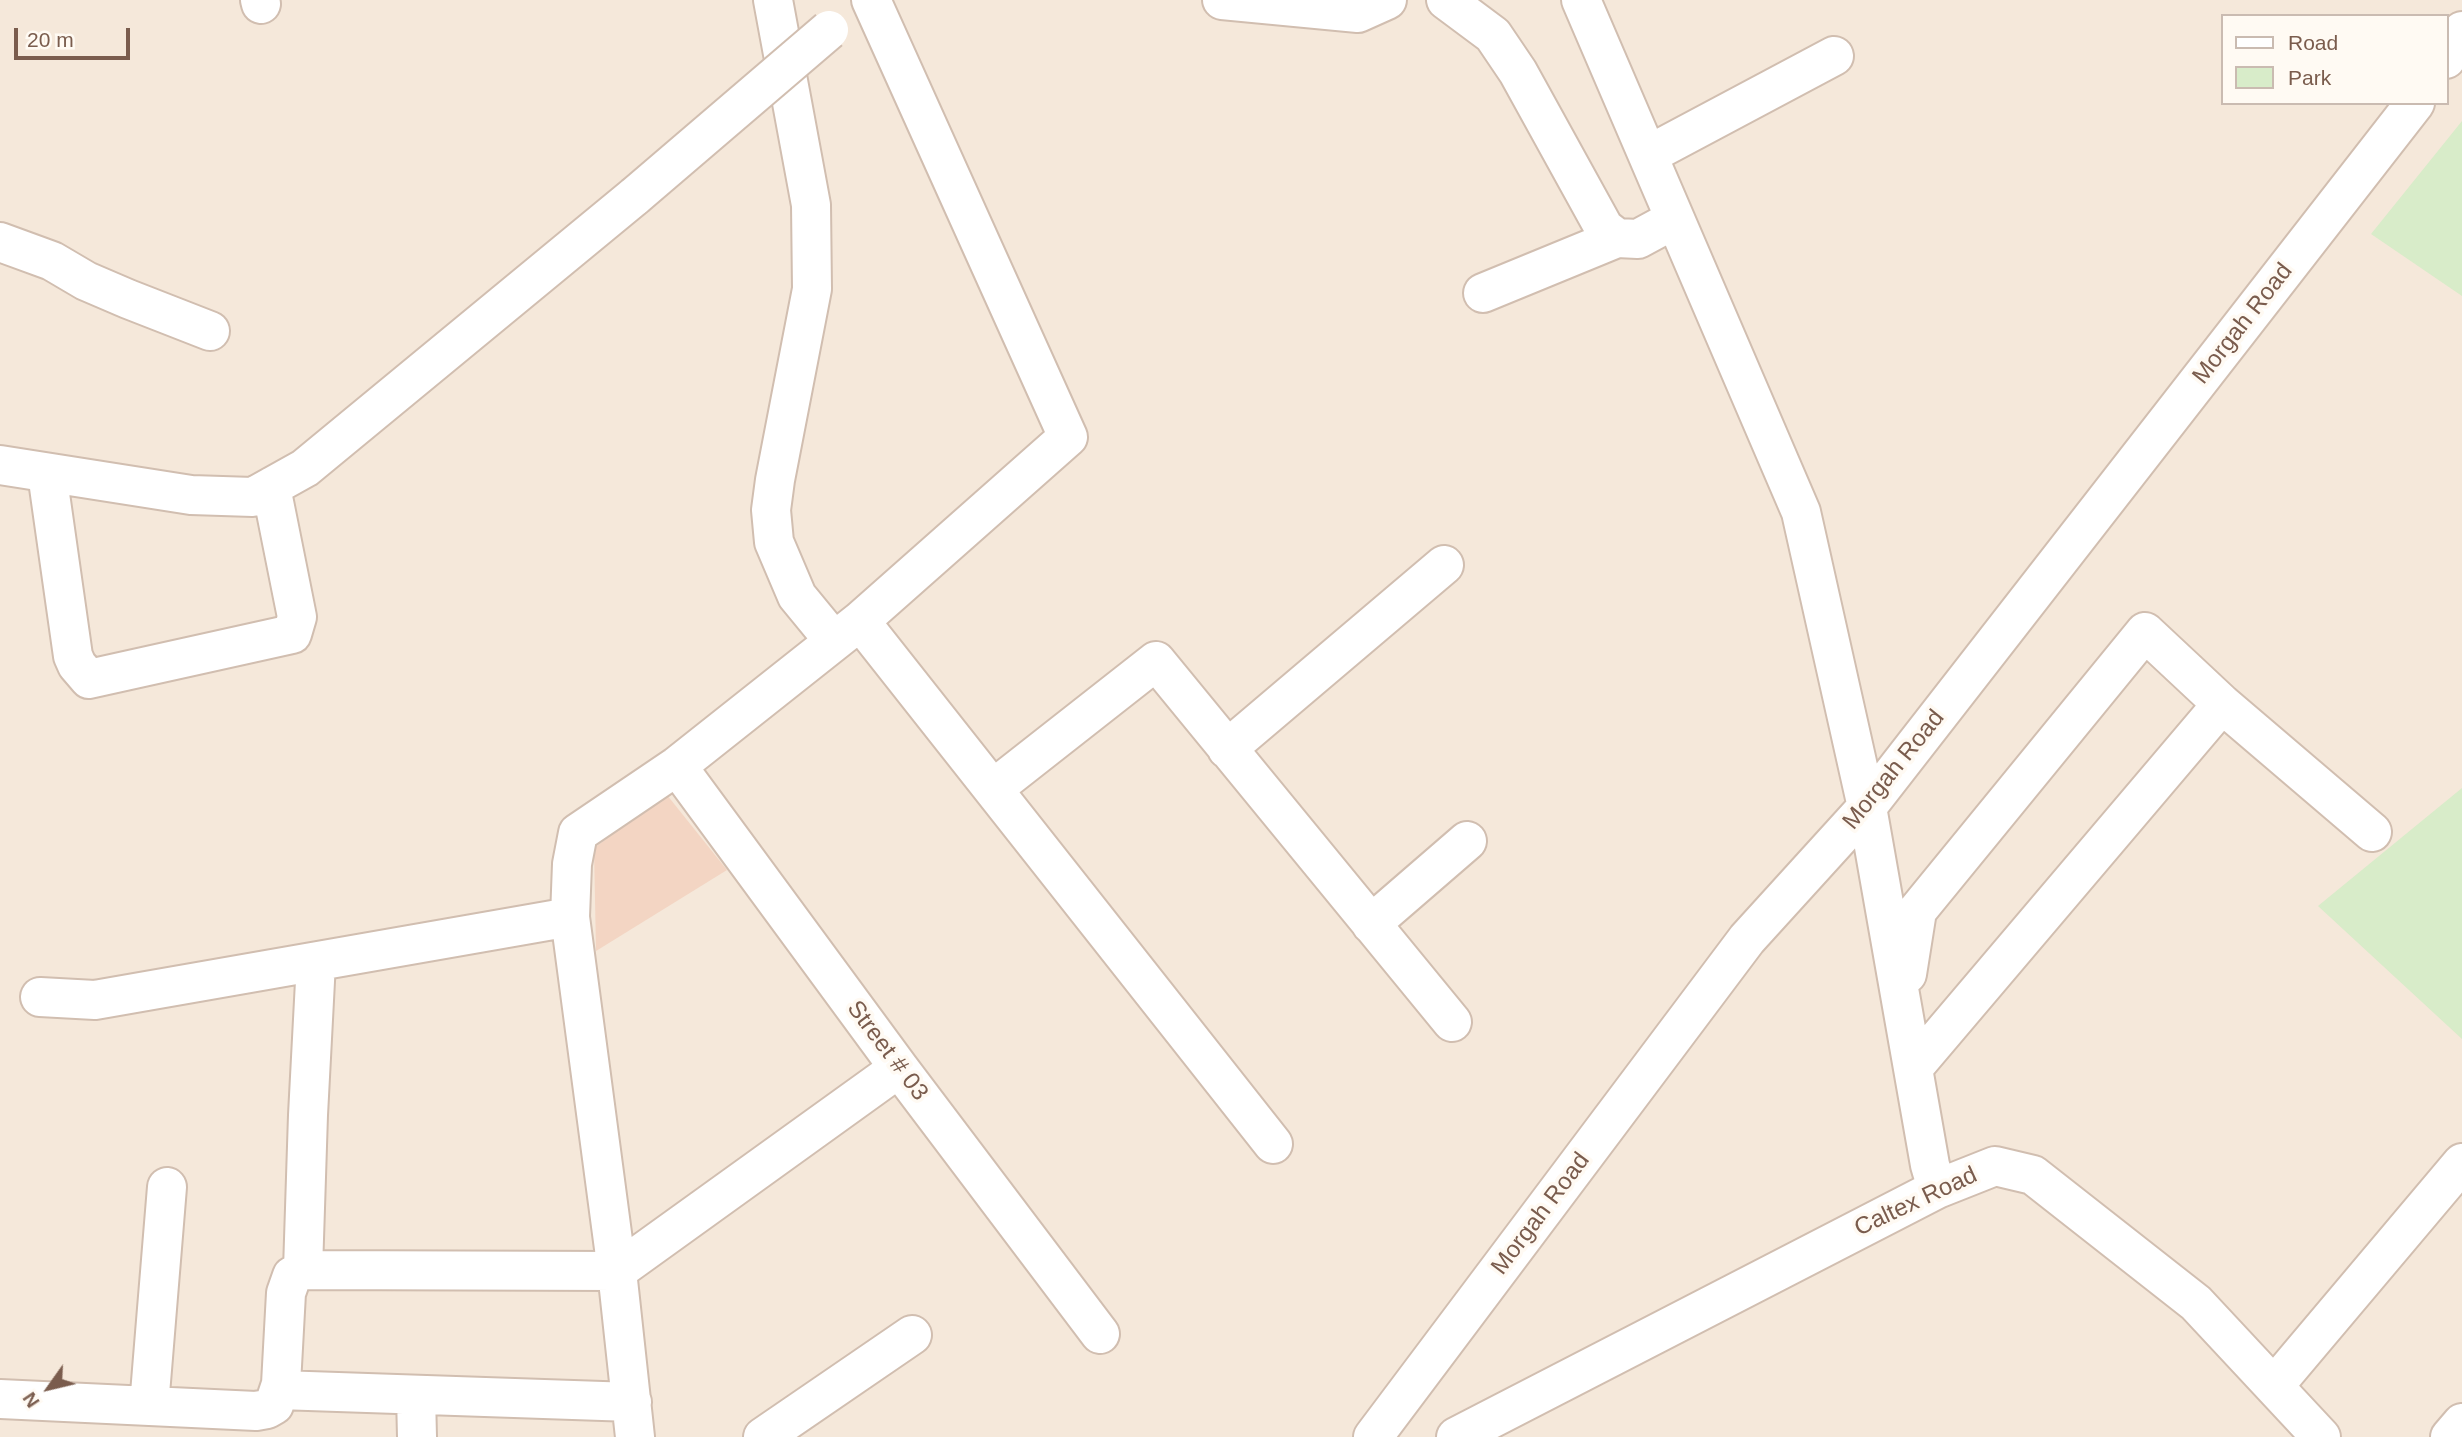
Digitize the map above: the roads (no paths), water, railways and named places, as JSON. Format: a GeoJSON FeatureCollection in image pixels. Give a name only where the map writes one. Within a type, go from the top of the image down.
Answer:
{"type":"FeatureCollection","features":[{"type":"Feature","properties":{"kind":"street"},"geometry":{"type":"LineString","coordinates":[[773,0],[811,205],[812,289],[771,510],[774,542],[797,596],[847,631],[993,789],[1273,1144]]}},
{"type":"Feature","properties":{"kind":"street"},"geometry":{"type":"LineString","coordinates":[[0,465],[191,495],[253,497],[305,468],[635,196],[829,30],[858,0]]}},
{"type":"Feature","properties":{"kind":"street"},"geometry":{"type":"LineString","coordinates":[[279,1390],[416,1395],[634,1419],[570,917],[572,864],[578,833],[677,766],[847,631],[1068,437],[871,0]]}},
{"type":"Feature","properties":{"kind":"street"},"geometry":{"type":"LineString","coordinates":[[1222,0],[1358,13],[1387,0]]}},
{"type":"Feature","properties":{"kind":"street"},"geometry":{"type":"LineString","coordinates":[[1446,0],[1493,35],[1518,72],[1604,228],[1617,238]]}},
{"type":"Feature","properties":{"kind":"street"},"geometry":{"type":"LineString","coordinates":[[1581,0],[1801,512],[1867,807],[1930,1165],[1937,1189]]}},
{"type":"Feature","properties":{"kind":"street"},"geometry":{"type":"LineString","coordinates":[[2448,57],[2462,31]]}},
{"type":"Feature","properties":{"kind":"street"},"geometry":{"type":"LineString","coordinates":[[2448,59],[2462,43]]}},
{"type":"Feature","properties":{"kind":"street"},"geometry":{"type":"LineString","coordinates":[[1648,155],[1835,55]]}},
{"type":"Feature","properties":{"kind":"street","name":"Morgah Road"},"geometry":{"type":"LineString","coordinates":[[1373,1437],[1748,939],[1867,807],[2413,105]]}},
{"type":"Feature","properties":{"kind":"street"},"geometry":{"type":"LineString","coordinates":[[1483,293],[1617,238],[1638,239],[1675,219]]}},
{"type":"Feature","properties":{"kind":"street"},"geometry":{"type":"LineString","coordinates":[[0,242],[52,261],[86,281],[210,331]]}},
{"type":"Feature","properties":{"kind":"street"},"geometry":{"type":"LineString","coordinates":[[47,473],[73,656],[89,679],[292,634],[297,617],[271,487]]}},
{"type":"Feature","properties":{"kind":"street"},"geometry":{"type":"LineString","coordinates":[[1227,749],[1444,565]]}},
{"type":"Feature","properties":{"kind":"street"},"geometry":{"type":"LineString","coordinates":[[1902,1002],[1917,911],[2145,632],[2222,704],[2372,832]]}},
{"type":"Feature","properties":{"kind":"street"},"geometry":{"type":"LineString","coordinates":[[993,789],[1156,661],[1452,1022]]}},
{"type":"Feature","properties":{"kind":"street"},"geometry":{"type":"LineString","coordinates":[[1914,1067],[2222,704]]}},
{"type":"Feature","properties":{"kind":"street","name":"Street # 03"},"geometry":{"type":"LineString","coordinates":[[677,766],[1100,1335]]}},
{"type":"Feature","properties":{"kind":"street"},"geometry":{"type":"LineString","coordinates":[[1371,924],[1467,841]]}},
{"type":"Feature","properties":{"kind":"street"},"geometry":{"type":"LineString","coordinates":[[40,997],[95,1000],[570,917]]}},
{"type":"Feature","properties":{"kind":"street"},"geometry":{"type":"LineString","coordinates":[[303,1269],[307,1115],[316,962]]}},
{"type":"Feature","properties":{"kind":"street"},"geometry":{"type":"LineString","coordinates":[[0,1399],[256,1411],[274,1405],[281,1384],[286,1293],[292,1276],[303,1269],[617,1271],[899,1068]]}},
{"type":"Feature","properties":{"kind":"street"},"geometry":{"type":"LineString","coordinates":[[2273,1386],[2462,1163]]}},
{"type":"Feature","properties":{"kind":"street","name":"Caltex Road"},"geometry":{"type":"LineString","coordinates":[[1456,1437],[1937,1189],[1995,1166],[2033,1175],[2196,1303],[2321,1437]]}},
{"type":"Feature","properties":{"kind":"street"},"geometry":{"type":"LineString","coordinates":[[149,1406],[167,1187]]}},
{"type":"Feature","properties":{"kind":"street"},"geometry":{"type":"LineString","coordinates":[[764,1437],[912,1335]]}},
{"type":"Feature","properties":{"kind":"street"},"geometry":{"type":"LineString","coordinates":[[416,1395],[417,1437]]}},
{"type":"Feature","properties":{"kind":"street"},"geometry":{"type":"LineString","coordinates":[[2450,1437],[2462,1423]]}}]}
